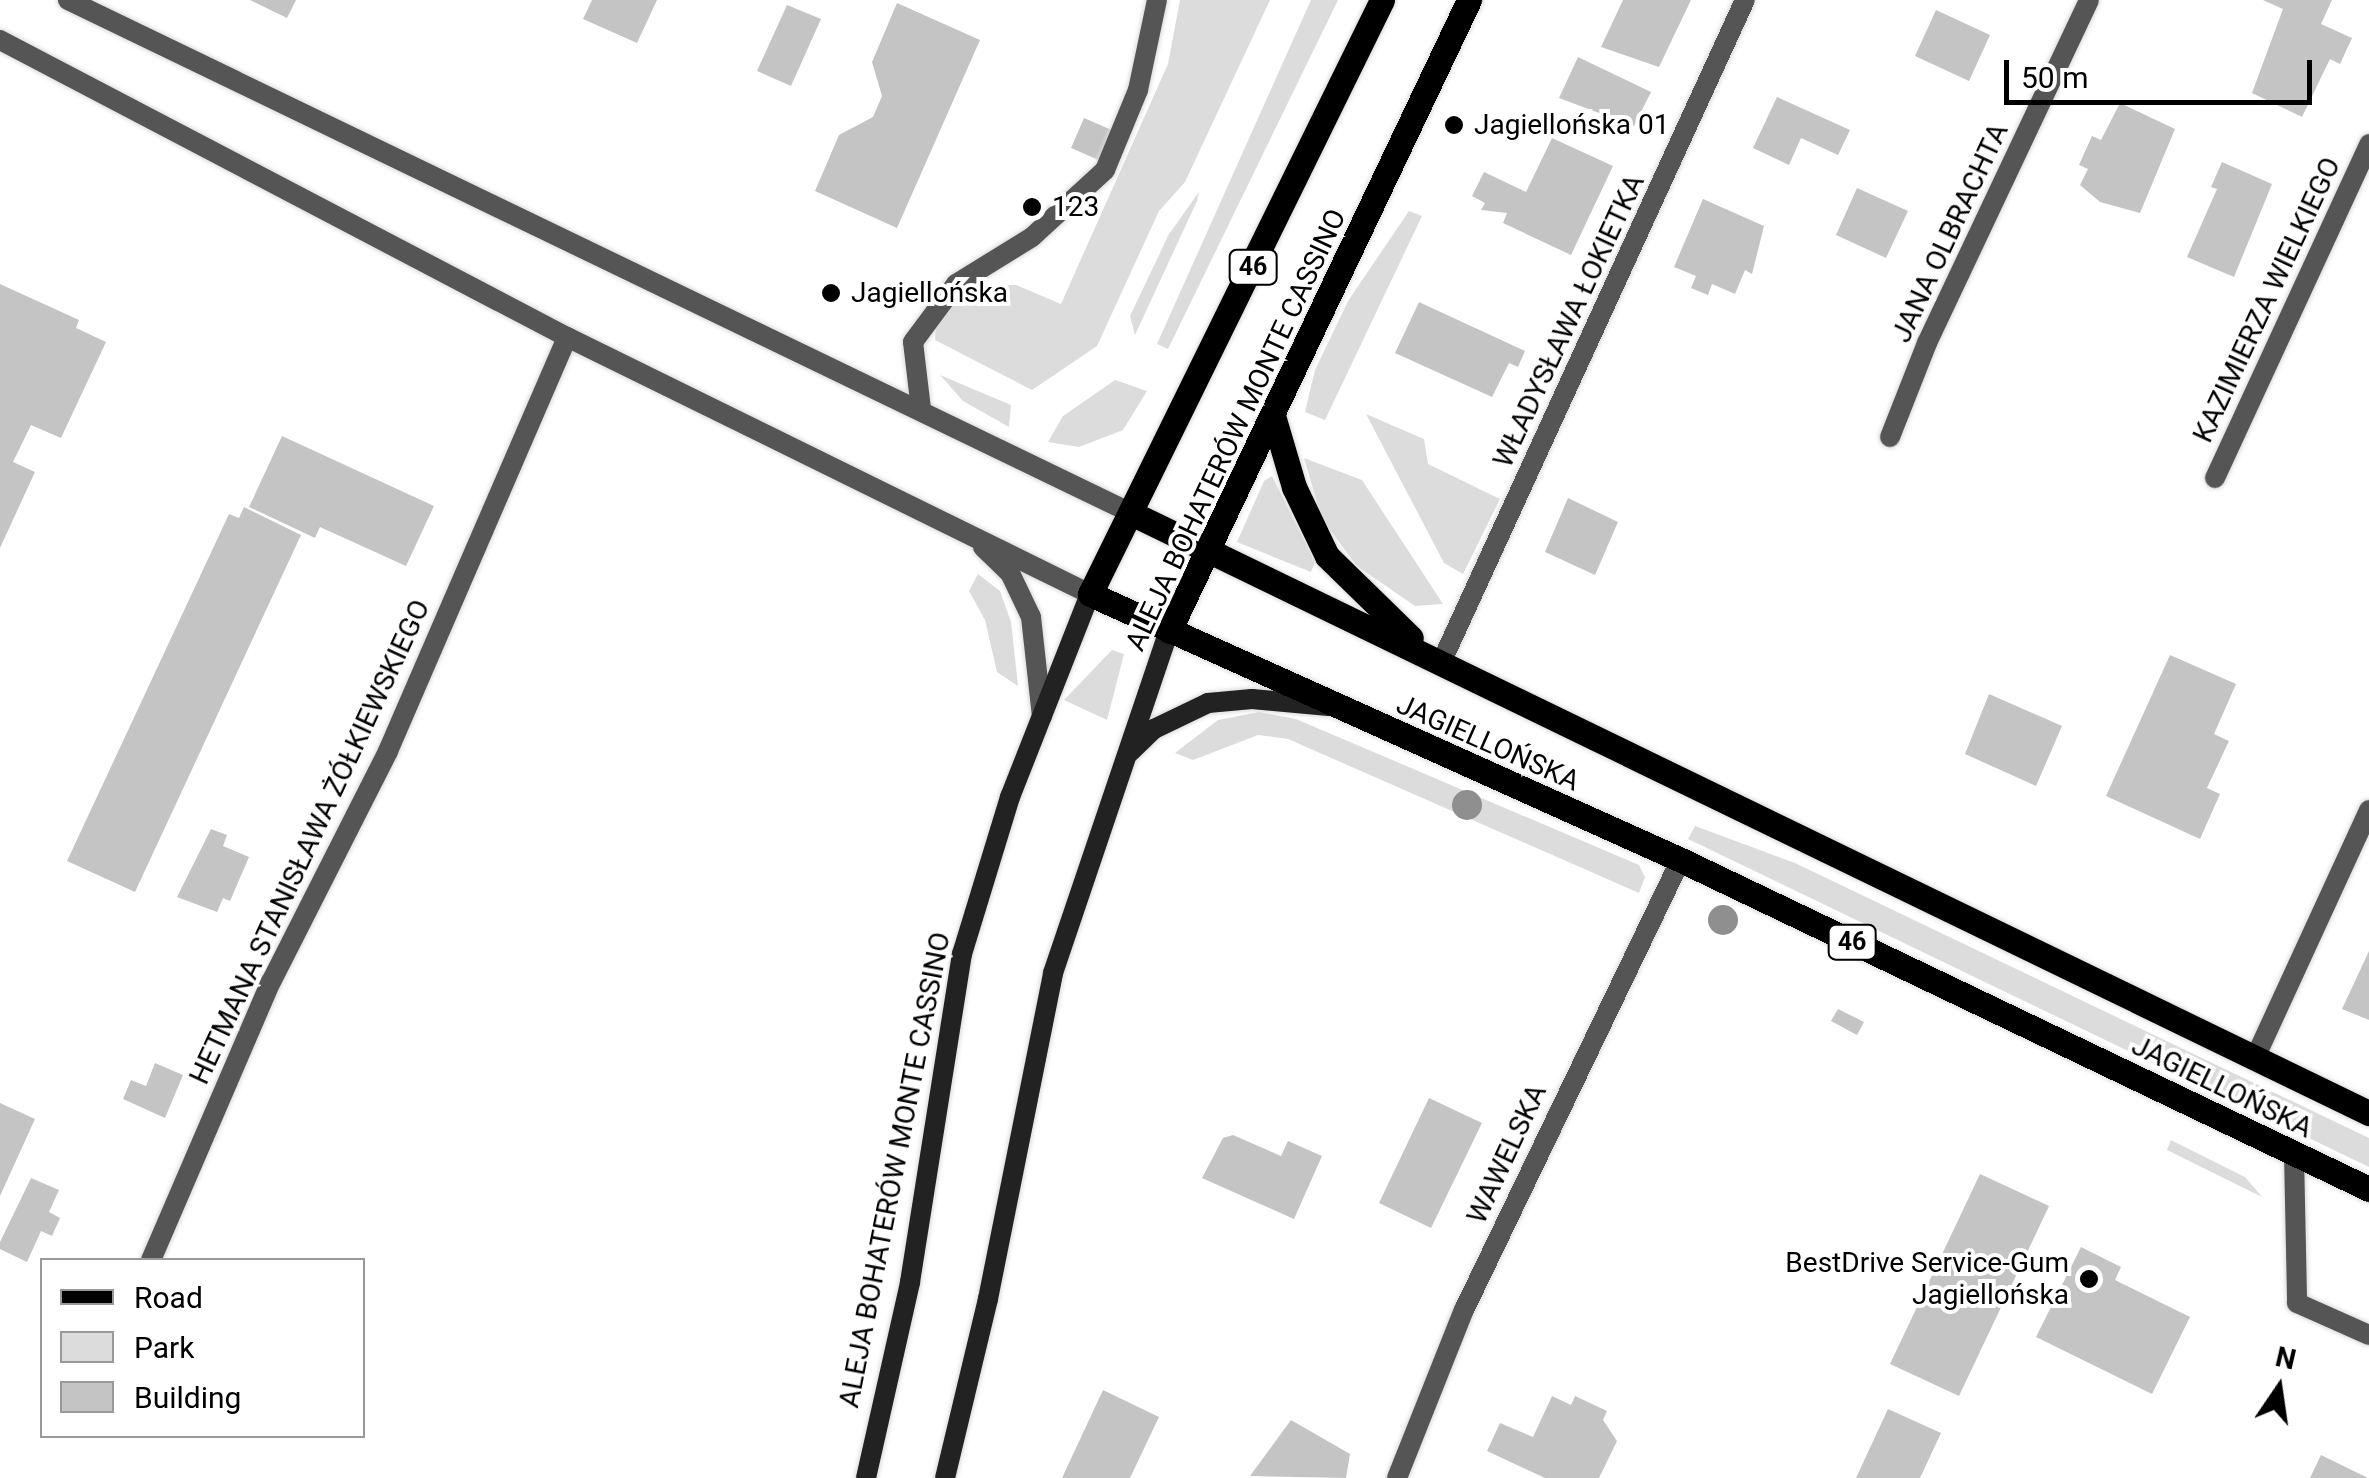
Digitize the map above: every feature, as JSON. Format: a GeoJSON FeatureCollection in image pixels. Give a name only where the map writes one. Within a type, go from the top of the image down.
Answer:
{"type":"FeatureCollection","features":[{"type":"Feature","properties":{"kind":"main road","name":"ALEJA BOHATERÓW MONTE CASSINO"},"geometry":{"type":"LineString","coordinates":[[945,1478],[988,1299],[1054,973],[1170,631],[1274,419],[1469,0]]}},
{"type":"Feature","properties":{"kind":"main road","name":"ALEJA BOHATERÓW MONTE CASSINO"},"geometry":{"type":"LineString","coordinates":[[866,1478],[910,1282],[962,954],[1010,797],[1090,594],[1376,6]]}},
{"type":"Feature","properties":{"kind":"main road"},"geometry":{"type":"LineString","coordinates":[[1274,419],[1294,487],[1327,556],[1362,596],[1441,663]]}},
{"type":"Feature","properties":{"kind":"main road","name":"JAGIELLOŃSKA"},"geometry":{"type":"LineString","coordinates":[[1131,514],[2369,1114]]}},
{"type":"Feature","properties":{"kind":"main road","name":"JAGIELLOŃSKA"},"geometry":{"type":"LineString","coordinates":[[1090,594],[1330,706],[1681,860],[2369,1190]]}},
{"type":"Feature","properties":{"kind":"main road"},"geometry":{"type":"LineString","coordinates":[[1129,753],[1154,730],[1208,703],[1252,699],[1330,706]]}},
{"type":"Feature","properties":{"kind":"street","name":"JAGIELLOŃSKA"},"geometry":{"type":"LineString","coordinates":[[68,0],[921,409],[1131,514]]}},
{"type":"Feature","properties":{"kind":"street"},"geometry":{"type":"LineString","coordinates":[[921,409],[913,342],[956,284],[1032,237],[1105,170],[1138,90],[1157,0]]}},
{"type":"Feature","properties":{"kind":"street","name":"WŁADYSŁAWA ŁOKIETKA"},"geometry":{"type":"LineString","coordinates":[[1441,663],[1746,0]]}},
{"type":"Feature","properties":{"kind":"street","name":"JANA OLBRACHTA"},"geometry":{"type":"LineString","coordinates":[[1890,437],[1927,343],[2089,0]]}},
{"type":"Feature","properties":{"kind":"street","name":"JAGIELLOŃSKA"},"geometry":{"type":"LineString","coordinates":[[0,40],[567,337],[1090,594]]}},
{"type":"Feature","properties":{"kind":"street","name":"KAZIMIERZA WIELKIEGO"},"geometry":{"type":"LineString","coordinates":[[2215,478],[2369,144]]}},
{"type":"Feature","properties":{"kind":"street","name":"HETMANA STANISŁAWA ŻÓŁKIEWSKIEGO"},"geometry":{"type":"LineString","coordinates":[[152,1258],[272,982],[388,751],[567,337]]}},
{"type":"Feature","properties":{"kind":"street"},"geometry":{"type":"LineString","coordinates":[[971,535],[1010,573],[1031,618],[1042,718]]}},
{"type":"Feature","properties":{"kind":"street"},"geometry":{"type":"LineString","coordinates":[[2255,1058],[2369,810]]}},
{"type":"Feature","properties":{"kind":"street","name":"WAWELSKA"},"geometry":{"type":"LineString","coordinates":[[1397,1478],[1464,1310],[1681,860]]}},
{"type":"Feature","properties":{"kind":"street"},"geometry":{"type":"LineString","coordinates":[[2294,1154],[2297,1302],[2369,1335]]}},
{"type":"Feature","properties":{"kind":"green space"},"geometry":{"type":"Polygon","coordinates":[[[1180,0],[1270,0],[1185,182],[1159,211],[1097,346],[1032,390],[935,340],[936,320],[962,292],[979,286],[1016,285],[1061,304],[1168,64],[1180,0]]]}},
{"type":"Feature","properties":{"kind":"green space"},"geometry":{"type":"Polygon","coordinates":[[[1311,0],[1338,0],[1168,349],[1157,344],[1311,0]]]}},
{"type":"Feature","properties":{"kind":"green space"},"geometry":{"type":"Polygon","coordinates":[[[1199,192],[1135,335],[1130,316],[1169,234],[1199,192]]]}},
{"type":"Feature","properties":{"kind":"green space"},"geometry":{"type":"Polygon","coordinates":[[[1409,211],[1422,216],[1325,420],[1305,412],[1315,370],[1348,301],[1409,211]]]}},
{"type":"Feature","properties":{"kind":"green space"},"geometry":{"type":"Polygon","coordinates":[[[940,375],[1011,405],[1009,427],[963,401],[940,375]]]}},
{"type":"Feature","properties":{"kind":"green space"},"geometry":{"type":"Polygon","coordinates":[[[1115,380],[1147,391],[1123,430],[1079,447],[1048,442],[1063,416],[1115,380]]]}},
{"type":"Feature","properties":{"kind":"green space"},"geometry":{"type":"Polygon","coordinates":[[[1366,414],[1424,439],[1428,464],[1500,499],[1463,574],[1444,563],[1366,414]]]}},
{"type":"Feature","properties":{"kind":"green space"},"geometry":{"type":"Polygon","coordinates":[[[1304,458],[1362,480],[1443,604],[1415,606],[1357,566],[1322,519],[1304,458]]]}},
{"type":"Feature","properties":{"kind":"green space"},"geometry":{"type":"Polygon","coordinates":[[[1272,476],[1315,562],[1311,572],[1237,542],[1264,481],[1272,476]]]}},
{"type":"Feature","properties":{"kind":"green space"},"geometry":{"type":"Polygon","coordinates":[[[978,574],[1000,591],[1011,622],[1018,686],[997,672],[985,620],[969,591],[978,574]]]}},
{"type":"Feature","properties":{"kind":"green space"},"geometry":{"type":"Polygon","coordinates":[[[1112,650],[1124,654],[1107,720],[1064,700],[1112,650]]]}},
{"type":"Feature","properties":{"kind":"green space"},"geometry":{"type":"Polygon","coordinates":[[[1259,712],[1296,719],[1639,865],[1645,877],[1639,893],[1288,739],[1258,735],[1193,760],[1175,753],[1218,720],[1259,712]]]}},
{"type":"Feature","properties":{"kind":"green space"},"geometry":{"type":"Polygon","coordinates":[[[1695,826],[1795,863],[2369,1138],[2369,1167],[1688,839],[1695,826]]]}},
{"type":"Feature","properties":{"kind":"green space"},"geometry":{"type":"Polygon","coordinates":[[[2171,1140],[2245,1177],[2262,1197],[2167,1150],[2171,1140]]]}},
{"type":"Feature","properties":{"kind":"building"},"geometry":{"type":"Polygon","coordinates":[[[250,0],[296,0],[287,18],[250,0]]]}},
{"type":"Feature","properties":{"kind":"building"},"geometry":{"type":"Polygon","coordinates":[[[592,0],[657,0],[637,43],[583,19],[592,0]]]}},
{"type":"Feature","properties":{"kind":"building"},"geometry":{"type":"Polygon","coordinates":[[[1623,0],[1691,0],[1659,67],[1601,47],[1623,0]]]}},
{"type":"Feature","properties":{"kind":"building"},"geometry":{"type":"Polygon","coordinates":[[[2263,0],[2332,0],[2321,24],[2352,38],[2340,64],[2330,59],[2302,117],[2252,93],[2283,9],[2263,0]]]}},
{"type":"Feature","properties":{"kind":"building"},"geometry":{"type":"Polygon","coordinates":[[[897,3],[980,40],[897,228],[815,191],[839,135],[873,117],[882,96],[872,62],[897,3]]]}},
{"type":"Feature","properties":{"kind":"building"},"geometry":{"type":"Polygon","coordinates":[[[787,5],[821,19],[791,86],[757,71],[787,5]]]}},
{"type":"Feature","properties":{"kind":"building"},"geometry":{"type":"Polygon","coordinates":[[[1936,10],[1990,35],[1969,81],[1915,56],[1936,10]]]}},
{"type":"Feature","properties":{"kind":"building"},"geometry":{"type":"Polygon","coordinates":[[[1578,57],[1651,92],[1634,126],[1559,98],[1578,57]]]}},
{"type":"Feature","properties":{"kind":"building"},"geometry":{"type":"Polygon","coordinates":[[[1777,97],[1850,130],[1838,155],[1801,138],[1789,165],[1753,148],[1777,97]]]}},
{"type":"Feature","properties":{"kind":"building"},"geometry":{"type":"Polygon","coordinates":[[[2120,103],[2175,129],[2140,213],[2100,202],[2080,185],[2088,169],[2079,165],[2092,136],[2101,140],[2120,103]]]}},
{"type":"Feature","properties":{"kind":"building"},"geometry":{"type":"Polygon","coordinates":[[[1084,118],[1114,131],[1101,161],[1071,148],[1084,118]]]}},
{"type":"Feature","properties":{"kind":"building"},"geometry":{"type":"Polygon","coordinates":[[[1552,138],[1613,166],[1571,255],[1503,223],[1507,213],[1481,210],[1485,203],[1472,196],[1484,172],[1526,192],[1552,138]]]}},
{"type":"Feature","properties":{"kind":"building"},"geometry":{"type":"Polygon","coordinates":[[[2222,162],[2272,184],[2234,277],[2187,257],[2217,189],[2211,187],[2222,162]]]}},
{"type":"Feature","properties":{"kind":"building"},"geometry":{"type":"Polygon","coordinates":[[[1857,188],[1908,211],[1886,258],[1836,235],[1857,188]]]}},
{"type":"Feature","properties":{"kind":"building"},"geometry":{"type":"Polygon","coordinates":[[[1703,199],[1764,226],[1752,274],[1745,270],[1735,294],[1712,284],[1708,295],[1691,288],[1696,276],[1674,267],[1703,199]]]}},
{"type":"Feature","properties":{"kind":"building"},"geometry":{"type":"Polygon","coordinates":[[[0,284],[79,320],[76,328],[106,342],[61,438],[31,425],[13,462],[35,472],[0,548],[0,284]]]}},
{"type":"Feature","properties":{"kind":"building"},"geometry":{"type":"Polygon","coordinates":[[[1419,302],[1525,351],[1518,367],[1509,363],[1492,397],[1395,353],[1419,302]]]}},
{"type":"Feature","properties":{"kind":"building"},"geometry":{"type":"Polygon","coordinates":[[[282,436],[434,506],[406,566],[320,527],[315,538],[249,507],[282,436]]]}},
{"type":"Feature","properties":{"kind":"building"},"geometry":{"type":"Polygon","coordinates":[[[1568,498],[1618,522],[1595,575],[1545,552],[1568,498]]]}},
{"type":"Feature","properties":{"kind":"building"},"geometry":{"type":"Polygon","coordinates":[[[244,507],[301,535],[135,892],[67,861],[229,514],[239,518],[244,507]]]}},
{"type":"Feature","properties":{"kind":"building"},"geometry":{"type":"Polygon","coordinates":[[[2170,655],[2236,684],[2214,734],[2229,741],[2207,788],[2220,794],[2200,839],[2106,796],[2170,655]]]}},
{"type":"Feature","properties":{"kind":"building"},"geometry":{"type":"Polygon","coordinates":[[[1989,694],[2062,726],[2036,786],[1965,754],[1989,694]]]}},
{"type":"Feature","properties":{"kind":"building"},"geometry":{"type":"Polygon","coordinates":[[[211,829],[227,835],[223,846],[249,857],[230,901],[223,898],[217,912],[177,897],[211,829]]]}},
{"type":"Feature","properties":{"kind":"building"},"geometry":{"type":"Polygon","coordinates":[[[2369,951],[2369,1020],[2342,1009],[2369,951]]]}},
{"type":"Feature","properties":{"kind":"building"},"geometry":{"type":"Polygon","coordinates":[[[1838,1009],[1864,1022],[1857,1035],[1831,1021],[1838,1009]]]}},
{"type":"Feature","properties":{"kind":"building"},"geometry":{"type":"Polygon","coordinates":[[[155,1063],[183,1075],[165,1118],[123,1099],[131,1080],[146,1086],[155,1063]]]}},
{"type":"Feature","properties":{"kind":"building"},"geometry":{"type":"Polygon","coordinates":[[[1429,1098],[1482,1123],[1431,1228],[1379,1203],[1429,1098]]]}},
{"type":"Feature","properties":{"kind":"building"},"geometry":{"type":"Polygon","coordinates":[[[0,1103],[35,1119],[0,1196],[0,1103]]]}},
{"type":"Feature","properties":{"kind":"building"},"geometry":{"type":"Polygon","coordinates":[[[1233,1135],[1281,1156],[1288,1141],[1322,1156],[1294,1219],[1202,1178],[1223,1138],[1233,1135]]]}},
{"type":"Feature","properties":{"kind":"building"},"geometry":{"type":"Polygon","coordinates":[[[1980,1174],[2049,1206],[1959,1396],[1890,1364],[1980,1174]]]}},
{"type":"Feature","properties":{"kind":"building"},"geometry":{"type":"Polygon","coordinates":[[[31,1178],[59,1190],[49,1212],[60,1218],[52,1236],[41,1231],[27,1262],[0,1249],[0,1242],[31,1178]]]}},
{"type":"Feature","properties":{"kind":"building"},"geometry":{"type":"Polygon","coordinates":[[[2081,1247],[2121,1267],[2115,1280],[2190,1317],[2152,1394],[2036,1337],[2081,1247]]]}},
{"type":"Feature","properties":{"kind":"building"},"geometry":{"type":"Polygon","coordinates":[[[1103,1390],[1159,1417],[1130,1478],[1062,1478],[1103,1390]]]}},
{"type":"Feature","properties":{"kind":"building"},"geometry":{"type":"Polygon","coordinates":[[[1552,1396],[1571,1405],[1575,1396],[1607,1411],[1603,1420],[1617,1441],[1599,1478],[1545,1478],[1487,1451],[1500,1423],[1533,1437],[1552,1396]]]}},
{"type":"Feature","properties":{"kind":"building"},"geometry":{"type":"Polygon","coordinates":[[[1888,1409],[1941,1433],[1920,1478],[1856,1478],[1888,1409]]]}},
{"type":"Feature","properties":{"kind":"building"},"geometry":{"type":"Polygon","coordinates":[[[1291,1420],[1350,1454],[1346,1478],[1250,1476],[1291,1420]]]}},
{"type":"Feature","properties":{"kind":"building"},"geometry":{"type":"Polygon","coordinates":[[[2321,1455],[2368,1478],[2310,1478],[2321,1455]]]}},
{"type":"Feature","properties":{"kind":"place","name":"Jagiellońska 01"},"geometry":{"type":"Point","coordinates":[1454,125]}},
{"type":"Feature","properties":{"kind":"place","name":"123"},"geometry":{"type":"Point","coordinates":[1032,207]}},
{"type":"Feature","properties":{"kind":"place","name":"Jagiellońska"},"geometry":{"type":"Point","coordinates":[831,293]}},
{"type":"Feature","properties":{"kind":"place","name":"BestDrive Service-Gum Jagiellońska"},"geometry":{"type":"Point","coordinates":[2089,1279]}}]}
